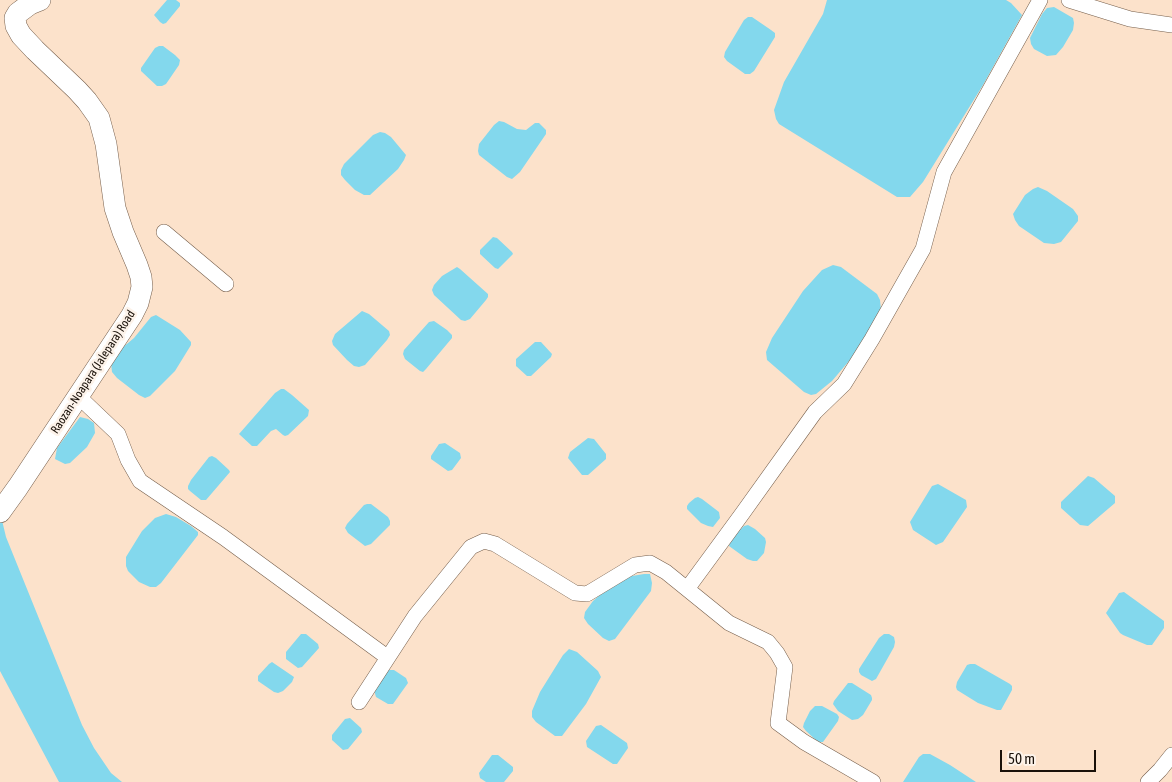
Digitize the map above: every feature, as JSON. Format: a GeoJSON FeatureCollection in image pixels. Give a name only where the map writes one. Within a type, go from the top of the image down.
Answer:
{"type":"FeatureCollection","features":[{"type":"Feature","properties":{"kind":"main road","name":"Raozan-Noapara (Jalepara) Road"},"geometry":{"type":"LineString","coordinates":[[0,512],[132,315],[141,294],[141,277],[123,232],[116,208],[106,144],[99,118],[87,101],[35,50],[21,35],[16,26],[15,18],[18,13],[30,4],[40,0]]}},
{"type":"Feature","properties":{"kind":"street"},"geometry":{"type":"LineString","coordinates":[[687,589],[815,412],[844,384],[872,339],[923,249],[944,172],[1040,0]]}},
{"type":"Feature","properties":{"kind":"street"},"geometry":{"type":"LineString","coordinates":[[1069,0],[1130,19],[1172,25]]}},
{"type":"Feature","properties":{"kind":"street"},"geometry":{"type":"LineString","coordinates":[[164,232],[226,284]]}},
{"type":"Feature","properties":{"kind":"street"},"geometry":{"type":"LineString","coordinates":[[78,396],[118,434],[128,460],[140,481],[223,537],[387,657]]}},
{"type":"Feature","properties":{"kind":"street"},"geometry":{"type":"LineString","coordinates":[[359,702],[415,616],[471,547],[484,541],[495,544],[574,594],[587,594],[635,564],[650,563],[666,572],[729,622],[768,642],[785,667],[778,722],[804,742],[873,782]]}},
{"type":"Feature","properties":{"kind":"street"},"geometry":{"type":"LineString","coordinates":[[1148,782],[1172,756]]}},
{"type":"Feature","properties":{"kind":"water"},"geometry":{"type":"Polygon","coordinates":[[[167,0],[176,0],[180,3],[180,6],[163,24],[154,15],[167,0]]]}},
{"type":"Feature","properties":{"kind":"water"},"geometry":{"type":"Polygon","coordinates":[[[827,0],[1006,0],[1022,15],[983,85],[923,182],[910,197],[897,197],[779,124],[776,119],[774,110],[784,82],[823,14],[827,0]]]}},
{"type":"Feature","properties":{"kind":"water"},"geometry":{"type":"Polygon","coordinates":[[[1054,7],[1073,18],[1073,30],[1056,55],[1047,56],[1034,49],[1030,38],[1042,14],[1047,8],[1054,7]]]}},
{"type":"Feature","properties":{"kind":"water"},"geometry":{"type":"Polygon","coordinates":[[[752,17],[771,30],[775,33],[775,37],[754,71],[750,74],[745,74],[724,57],[744,20],[752,17]]]}},
{"type":"Feature","properties":{"kind":"water"},"geometry":{"type":"Polygon","coordinates":[[[163,46],[180,60],[179,65],[166,84],[162,86],[157,86],[141,71],[141,68],[155,48],[163,46]]]}},
{"type":"Feature","properties":{"kind":"water"},"geometry":{"type":"Polygon","coordinates":[[[499,121],[517,129],[526,130],[535,123],[539,123],[546,130],[546,134],[520,172],[512,179],[479,155],[478,151],[479,144],[499,121]]]}},
{"type":"Feature","properties":{"kind":"water"},"geometry":{"type":"Polygon","coordinates":[[[380,132],[391,137],[406,155],[398,169],[370,195],[364,195],[355,190],[345,180],[341,175],[341,170],[344,164],[373,135],[380,132]]]}},
{"type":"Feature","properties":{"kind":"water"},"geometry":{"type":"Polygon","coordinates":[[[1038,187],[1073,209],[1078,216],[1078,221],[1061,242],[1054,244],[1044,243],[1019,226],[1015,220],[1013,214],[1025,195],[1038,187]]]}},
{"type":"Feature","properties":{"kind":"water"},"geometry":{"type":"Polygon","coordinates":[[[493,237],[497,238],[513,254],[498,269],[480,254],[480,250],[493,237]]]}},
{"type":"Feature","properties":{"kind":"water"},"geometry":{"type":"Polygon","coordinates":[[[833,265],[841,267],[877,294],[881,310],[855,354],[832,381],[816,394],[811,395],[804,392],[767,360],[766,352],[772,338],[803,291],[822,270],[833,265]]]}},
{"type":"Feature","properties":{"kind":"water"},"geometry":{"type":"Polygon","coordinates":[[[457,267],[488,294],[486,300],[470,319],[465,321],[461,320],[434,295],[432,290],[442,276],[457,267]]]}},
{"type":"Feature","properties":{"kind":"water"},"geometry":{"type":"Polygon","coordinates":[[[362,311],[369,314],[389,331],[390,335],[365,365],[359,367],[354,366],[347,360],[333,345],[332,341],[335,334],[362,311]]]}},
{"type":"Feature","properties":{"kind":"water"},"geometry":{"type":"Polygon","coordinates":[[[156,315],[180,330],[191,342],[191,345],[175,371],[150,396],[145,398],[117,378],[112,372],[111,363],[122,348],[134,338],[151,317],[156,315]]]}},
{"type":"Feature","properties":{"kind":"water"},"geometry":{"type":"Polygon","coordinates":[[[434,321],[447,330],[452,335],[452,338],[423,372],[405,359],[403,354],[404,350],[429,322],[434,321]]]}},
{"type":"Feature","properties":{"kind":"water"},"geometry":{"type":"Polygon","coordinates":[[[535,342],[541,342],[552,354],[531,376],[527,376],[516,366],[516,359],[535,342]]]}},
{"type":"Feature","properties":{"kind":"water"},"geometry":{"type":"Polygon","coordinates":[[[281,389],[292,395],[309,410],[308,416],[288,435],[283,435],[276,429],[271,431],[257,446],[252,446],[239,434],[275,393],[281,389]]]}},
{"type":"Feature","properties":{"kind":"water"},"geometry":{"type":"Polygon","coordinates":[[[80,417],[94,423],[95,433],[87,447],[70,463],[65,464],[55,459],[57,448],[80,417]]]}},
{"type":"Feature","properties":{"kind":"water"},"geometry":{"type":"Polygon","coordinates":[[[588,438],[594,439],[606,454],[606,459],[588,475],[582,475],[568,458],[570,452],[588,438]]]}},
{"type":"Feature","properties":{"kind":"water"},"geometry":{"type":"Polygon","coordinates":[[[445,443],[460,453],[461,458],[452,470],[448,471],[431,459],[439,444],[445,443]]]}},
{"type":"Feature","properties":{"kind":"water"},"geometry":{"type":"Polygon","coordinates":[[[212,456],[230,472],[206,500],[201,500],[188,489],[188,486],[209,457],[212,456]]]}},
{"type":"Feature","properties":{"kind":"water"},"geometry":{"type":"Polygon","coordinates":[[[1088,476],[1094,478],[1115,496],[1115,503],[1088,526],[1080,525],[1061,508],[1061,502],[1088,476]]]}},
{"type":"Feature","properties":{"kind":"water"},"geometry":{"type":"Polygon","coordinates":[[[938,484],[966,500],[967,507],[943,542],[936,545],[913,530],[910,522],[932,486],[938,484]]]}},
{"type":"Feature","properties":{"kind":"water"},"geometry":{"type":"Polygon","coordinates":[[[698,497],[719,512],[720,518],[713,527],[701,523],[687,509],[689,503],[698,497]]]}},
{"type":"Feature","properties":{"kind":"water"},"geometry":{"type":"Polygon","coordinates":[[[371,504],[388,517],[390,525],[371,544],[365,546],[348,533],[345,528],[364,505],[371,504]]]}},
{"type":"Feature","properties":{"kind":"water"},"geometry":{"type":"Polygon","coordinates":[[[0,512],[6,537],[82,725],[94,748],[111,773],[122,782],[59,782],[0,671],[0,512]]]}},
{"type":"Feature","properties":{"kind":"water"},"geometry":{"type":"Polygon","coordinates":[[[166,514],[176,517],[191,526],[198,532],[198,535],[161,583],[156,587],[150,587],[139,582],[128,571],[126,557],[142,531],[155,518],[166,514]]]}},
{"type":"Feature","properties":{"kind":"water"},"geometry":{"type":"Polygon","coordinates":[[[748,525],[765,538],[766,542],[764,553],[757,561],[747,559],[729,546],[732,537],[744,526],[748,525]]]}},
{"type":"Feature","properties":{"kind":"water"},"geometry":{"type":"Polygon","coordinates":[[[650,574],[651,591],[615,639],[609,641],[603,638],[588,624],[584,618],[585,612],[593,601],[609,587],[626,577],[650,574]]]}},
{"type":"Feature","properties":{"kind":"water"},"geometry":{"type":"Polygon","coordinates":[[[1124,592],[1164,621],[1164,628],[1152,645],[1147,645],[1120,633],[1106,613],[1119,593],[1124,592]]]}},
{"type":"Feature","properties":{"kind":"water"},"geometry":{"type":"Polygon","coordinates":[[[301,634],[306,634],[318,644],[319,648],[302,667],[298,668],[286,659],[286,652],[301,634]]]}},
{"type":"Feature","properties":{"kind":"water"},"geometry":{"type":"Polygon","coordinates":[[[884,634],[894,637],[894,647],[876,679],[872,681],[861,675],[859,669],[879,638],[884,634]]]}},
{"type":"Feature","properties":{"kind":"water"},"geometry":{"type":"Polygon","coordinates":[[[569,649],[577,652],[598,671],[601,677],[586,704],[562,736],[555,736],[536,722],[532,717],[532,711],[540,692],[563,655],[569,649]]]}},
{"type":"Feature","properties":{"kind":"water"},"geometry":{"type":"Polygon","coordinates":[[[272,662],[294,677],[292,682],[283,691],[278,693],[258,681],[258,676],[272,662]]]}},
{"type":"Feature","properties":{"kind":"water"},"geometry":{"type":"Polygon","coordinates":[[[975,664],[1012,686],[1012,690],[1001,710],[978,703],[957,690],[957,682],[967,665],[975,664]]]}},
{"type":"Feature","properties":{"kind":"water"},"geometry":{"type":"Polygon","coordinates":[[[388,670],[394,670],[406,678],[408,683],[393,704],[388,704],[376,697],[374,690],[388,670]]]}},
{"type":"Feature","properties":{"kind":"water"},"geometry":{"type":"Polygon","coordinates":[[[848,683],[852,683],[871,695],[872,698],[863,715],[858,719],[852,720],[838,711],[833,704],[848,683]]]}},
{"type":"Feature","properties":{"kind":"water"},"geometry":{"type":"Polygon","coordinates":[[[815,706],[822,706],[839,717],[823,742],[818,742],[803,727],[810,711],[815,706]]]}},
{"type":"Feature","properties":{"kind":"water"},"geometry":{"type":"Polygon","coordinates":[[[350,718],[361,728],[362,732],[348,749],[343,750],[332,740],[332,735],[345,719],[350,718]]]}},
{"type":"Feature","properties":{"kind":"water"},"geometry":{"type":"Polygon","coordinates":[[[601,725],[627,743],[628,748],[617,764],[613,764],[587,747],[586,741],[596,726],[601,725]]]}},
{"type":"Feature","properties":{"kind":"water"},"geometry":{"type":"Polygon","coordinates":[[[923,754],[930,754],[976,782],[903,782],[919,757],[923,754]]]}},
{"type":"Feature","properties":{"kind":"water"},"geometry":{"type":"Polygon","coordinates":[[[492,755],[498,755],[513,767],[513,771],[504,782],[486,782],[480,778],[479,773],[492,755]]]}}]}
